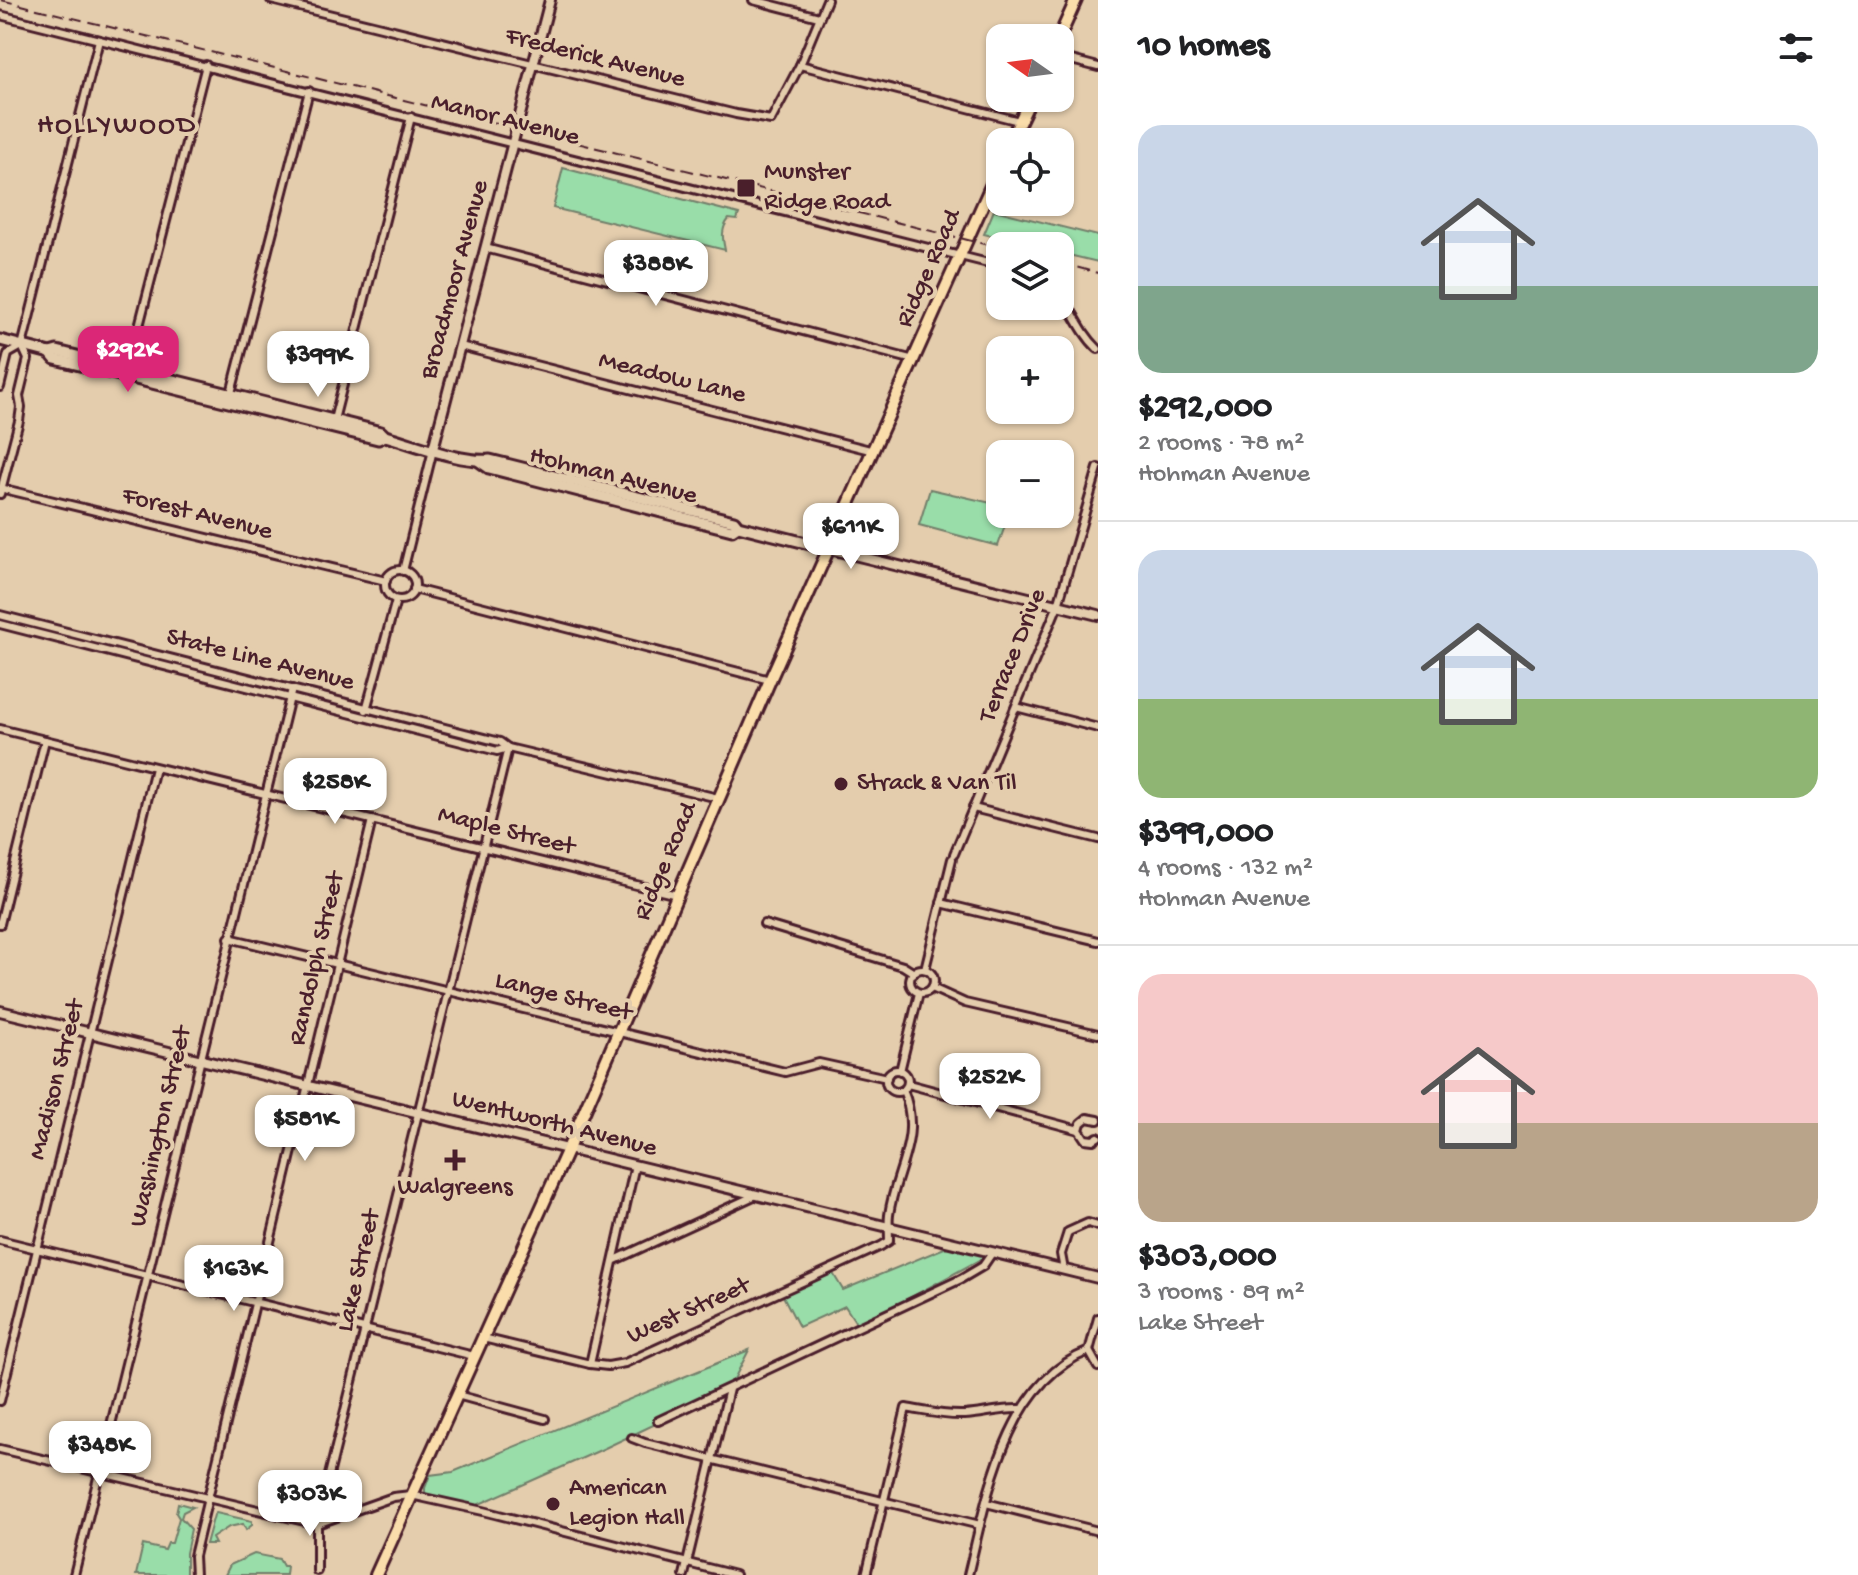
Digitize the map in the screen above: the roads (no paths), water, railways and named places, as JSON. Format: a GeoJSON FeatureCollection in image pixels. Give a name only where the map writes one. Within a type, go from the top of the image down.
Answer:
{"type":"FeatureCollection","features":[{"type":"Feature","properties":{"kind":"main road"},"geometry":{"type":"LineString","coordinates":[[1065,24],[1076,0]]}},
{"type":"Feature","properties":{"kind":"main road"},"geometry":{"type":"LineString","coordinates":[[1016,128],[1024,112]]}},
{"type":"Feature","properties":{"kind":"main road","name":"Ridge Road"},"geometry":{"type":"LineString","coordinates":[[376,1575],[568,1149],[718,798],[986,198]]}},
{"type":"Feature","properties":{"kind":"main road","name":"Hohman Avenue"},"geometry":{"type":"LineString","coordinates":[[0,340],[50,353],[55,359],[127,372],[333,424],[378,439],[385,436],[479,461],[489,468],[732,530],[738,526],[830,549]]}},
{"type":"Feature","properties":{"kind":"street","name":"Frederick Avenue"},"geometry":{"type":"LineString","coordinates":[[271,0],[771,120],[800,65]]}},
{"type":"Feature","properties":{"kind":"street","name":"Broadmoor Avenue"},"geometry":{"type":"LineString","coordinates":[[403,571],[550,0]]}},
{"type":"Feature","properties":{"kind":"street"},"geometry":{"type":"LineString","coordinates":[[753,0],[819,17]]}},
{"type":"Feature","properties":{"kind":"street"},"geometry":{"type":"LineString","coordinates":[[827,0],[800,65],[1019,121]]}},
{"type":"Feature","properties":{"kind":"street","name":"Manor Avenue"},"geometry":{"type":"LineString","coordinates":[[0,15],[986,262]]}},
{"type":"Feature","properties":{"kind":"street"},"geometry":{"type":"LineString","coordinates":[[1,490],[19,421],[19,396],[28,359],[22,346],[99,40]]}},
{"type":"Feature","properties":{"kind":"street"},"geometry":{"type":"LineString","coordinates":[[1074,61],[1098,67]]}},
{"type":"Feature","properties":{"kind":"street"},"geometry":{"type":"LineString","coordinates":[[127,372],[206,65]]}},
{"type":"Feature","properties":{"kind":"street"},"geometry":{"type":"LineString","coordinates":[[230,398],[309,91]]}},
{"type":"Feature","properties":{"kind":"street"},"geometry":{"type":"LineString","coordinates":[[333,424],[411,117]]}},
{"type":"Feature","properties":{"kind":"street"},"geometry":{"type":"LineString","coordinates":[[485,248],[914,360]]}},
{"type":"Feature","properties":{"kind":"street"},"geometry":{"type":"LineString","coordinates":[[1074,312],[1086,337],[1098,349]]}},
{"type":"Feature","properties":{"kind":"street"},"geometry":{"type":"LineString","coordinates":[[0,387],[8,354],[22,346]]}},
{"type":"Feature","properties":{"kind":"street","name":"Meadow Lane"},"geometry":{"type":"LineString","coordinates":[[460,346],[874,451]]}},
{"type":"Feature","properties":{"kind":"street","name":"Terrace Drive"},"geometry":{"type":"LineString","coordinates":[[925,969],[953,856],[1058,605],[1098,468]]}},
{"type":"Feature","properties":{"kind":"street","name":"Forest Avenue"},"geometry":{"type":"LineString","coordinates":[[1,490],[386,581]]}},
{"type":"Feature","properties":{"kind":"street","name":"Hohman Avenue"},"geometry":{"type":"LineString","coordinates":[[830,549],[1098,615]]}},
{"type":"Feature","properties":{"kind":"street"},"geometry":{"type":"LineString","coordinates":[[394,571],[403,571],[413,578],[414,589],[405,600],[396,600],[386,591],[386,581],[394,571]]}},
{"type":"Feature","properties":{"kind":"street"},"geometry":{"type":"LineString","coordinates":[[414,589],[770,680]]}},
{"type":"Feature","properties":{"kind":"street"},"geometry":{"type":"LineString","coordinates":[[364,717],[396,600]]}},
{"type":"Feature","properties":{"kind":"street","name":"State Line Avenue"},"geometry":{"type":"LineString","coordinates":[[0,615],[500,742],[508,748],[718,798]]}},
{"type":"Feature","properties":{"kind":"street","name":"State Line Avenue"},"geometry":{"type":"LineString","coordinates":[[0,624],[497,751],[508,748]]}},
{"type":"Feature","properties":{"kind":"street"},"geometry":{"type":"LineString","coordinates":[[138,660],[140,651]]}},
{"type":"Feature","properties":{"kind":"street","name":"Washington Street"},"geometry":{"type":"LineString","coordinates":[[74,1575],[292,689]]}},
{"type":"Feature","properties":{"kind":"street"},"geometry":{"type":"LineString","coordinates":[[1016,707],[1098,728]]}},
{"type":"Feature","properties":{"kind":"street","name":"Maple Street"},"geometry":{"type":"LineString","coordinates":[[0,729],[677,895]]}},
{"type":"Feature","properties":{"kind":"street"},"geometry":{"type":"LineString","coordinates":[[0,924],[45,740]]}},
{"type":"Feature","properties":{"kind":"street","name":"Lake Street"},"geometry":{"type":"LineString","coordinates":[[317,1571],[317,1524],[508,748]]}},
{"type":"Feature","properties":{"kind":"street","name":"Madison Street"},"geometry":{"type":"LineString","coordinates":[[0,1401],[155,768]]}},
{"type":"Feature","properties":{"kind":"street"},"geometry":{"type":"LineString","coordinates":[[973,808],[1098,839]]}},
{"type":"Feature","properties":{"kind":"street","name":"Randolph Street"},"geometry":{"type":"LineString","coordinates":[[195,1575],[194,1556],[372,820]]}},
{"type":"Feature","properties":{"kind":"street"},"geometry":{"type":"LineString","coordinates":[[941,903],[1098,941]]}},
{"type":"Feature","properties":{"kind":"street"},"geometry":{"type":"LineString","coordinates":[[764,924],[903,966],[914,973]]}},
{"type":"Feature","properties":{"kind":"street","name":"Lange Street"},"geometry":{"type":"LineString","coordinates":[[229,938],[785,1072],[819,1063],[887,1078]]}},
{"type":"Feature","properties":{"kind":"street"},"geometry":{"type":"LineString","coordinates":[[914,973],[925,969],[933,977],[932,988]]}},
{"type":"Feature","properties":{"kind":"street"},"geometry":{"type":"LineString","coordinates":[[914,973],[911,984],[919,993]]}},
{"type":"Feature","properties":{"kind":"street"},"geometry":{"type":"LineString","coordinates":[[919,993],[932,988]]}},
{"type":"Feature","properties":{"kind":"street"},"geometry":{"type":"LineString","coordinates":[[932,988],[965,1003],[1098,1034]]}},
{"type":"Feature","properties":{"kind":"street"},"geometry":{"type":"LineString","coordinates":[[900,1071],[919,993]]}},
{"type":"Feature","properties":{"kind":"street","name":"Wentworth Avenue"},"geometry":{"type":"LineString","coordinates":[[0,1011],[1098,1278]]}},
{"type":"Feature","properties":{"kind":"street"},"geometry":{"type":"LineString","coordinates":[[889,1228],[889,1215],[911,1132],[912,1109],[906,1087],[907,1077],[900,1071],[893,1071],[887,1078],[893,1091],[906,1087],[1079,1130],[1085,1139],[1098,1137]]}},
{"type":"Feature","properties":{"kind":"street"},"geometry":{"type":"LineString","coordinates":[[1079,1130],[1087,1118],[1098,1120]]}},
{"type":"Feature","properties":{"kind":"street"},"geometry":{"type":"LineString","coordinates":[[590,1364],[635,1165]]}},
{"type":"Feature","properties":{"kind":"street"},"geometry":{"type":"LineString","coordinates":[[615,1260],[756,1195]]}},
{"type":"Feature","properties":{"kind":"street"},"geometry":{"type":"LineString","coordinates":[[1050,1267],[1061,1254],[1068,1232],[1088,1223],[1098,1226]]}},
{"type":"Feature","properties":{"kind":"street","name":"West Street"},"geometry":{"type":"LineString","coordinates":[[483,1338],[590,1364],[608,1366],[625,1363],[881,1246],[889,1241],[889,1228]]}},
{"type":"Feature","properties":{"kind":"street"},"geometry":{"type":"LineString","coordinates":[[0,1240],[475,1356]]}},
{"type":"Feature","properties":{"kind":"street"},"geometry":{"type":"LineString","coordinates":[[658,1421],[961,1279],[983,1266],[992,1253]]}},
{"type":"Feature","properties":{"kind":"street"},"geometry":{"type":"LineString","coordinates":[[1061,1254],[1064,1270]]}},
{"type":"Feature","properties":{"kind":"street"},"geometry":{"type":"LineString","coordinates":[[1098,1318],[1089,1351],[1098,1367]]}},
{"type":"Feature","properties":{"kind":"street"},"geometry":{"type":"LineString","coordinates":[[968,1575],[998,1464],[1021,1409],[1072,1358],[1089,1351]]}},
{"type":"Feature","properties":{"kind":"street"},"geometry":{"type":"LineString","coordinates":[[684,1575],[729,1389]]}},
{"type":"Feature","properties":{"kind":"street"},"geometry":{"type":"LineString","coordinates":[[457,1395],[545,1419]]}},
{"type":"Feature","properties":{"kind":"street"},"geometry":{"type":"LineString","coordinates":[[866,1575],[906,1408],[947,1415],[1002,1408],[1021,1409]]}},
{"type":"Feature","properties":{"kind":"street"},"geometry":{"type":"LineString","coordinates":[[632,1438],[980,1525]]}},
{"type":"Feature","properties":{"kind":"street"},"geometry":{"type":"LineString","coordinates":[[0,1449],[317,1524],[393,1497],[411,1495],[735,1575]]}},
{"type":"Feature","properties":{"kind":"street"},"geometry":{"type":"LineString","coordinates":[[986,1503],[1098,1531]]}},
{"type":"Feature","properties":{"kind":"railway"},"geometry":{"type":"LineString","coordinates":[[1,0],[986,245]]}},
{"type":"Feature","properties":{"kind":"railway"},"geometry":{"type":"LineString","coordinates":[[1074,267],[1098,273]]}},
{"type":"Feature","properties":{"kind":"place","name":"Munster Ridge Road"},"geometry":{"type":"Point","coordinates":[746,188]}},
{"type":"Feature","properties":{"kind":"place","name":"Strack & Van Til"},"geometry":{"type":"Point","coordinates":[841,784]}},
{"type":"Feature","properties":{"kind":"place","name":"Walgreens"},"geometry":{"type":"Point","coordinates":[455,1160]}},
{"type":"Feature","properties":{"kind":"place","name":"American Legion Hall"},"geometry":{"type":"Point","coordinates":[553,1504]}},
{"type":"Feature","properties":{"kind":"district","name":"HOLLYWOOD"},"geometry":{"type":"Point","coordinates":[117,126]}}]}
